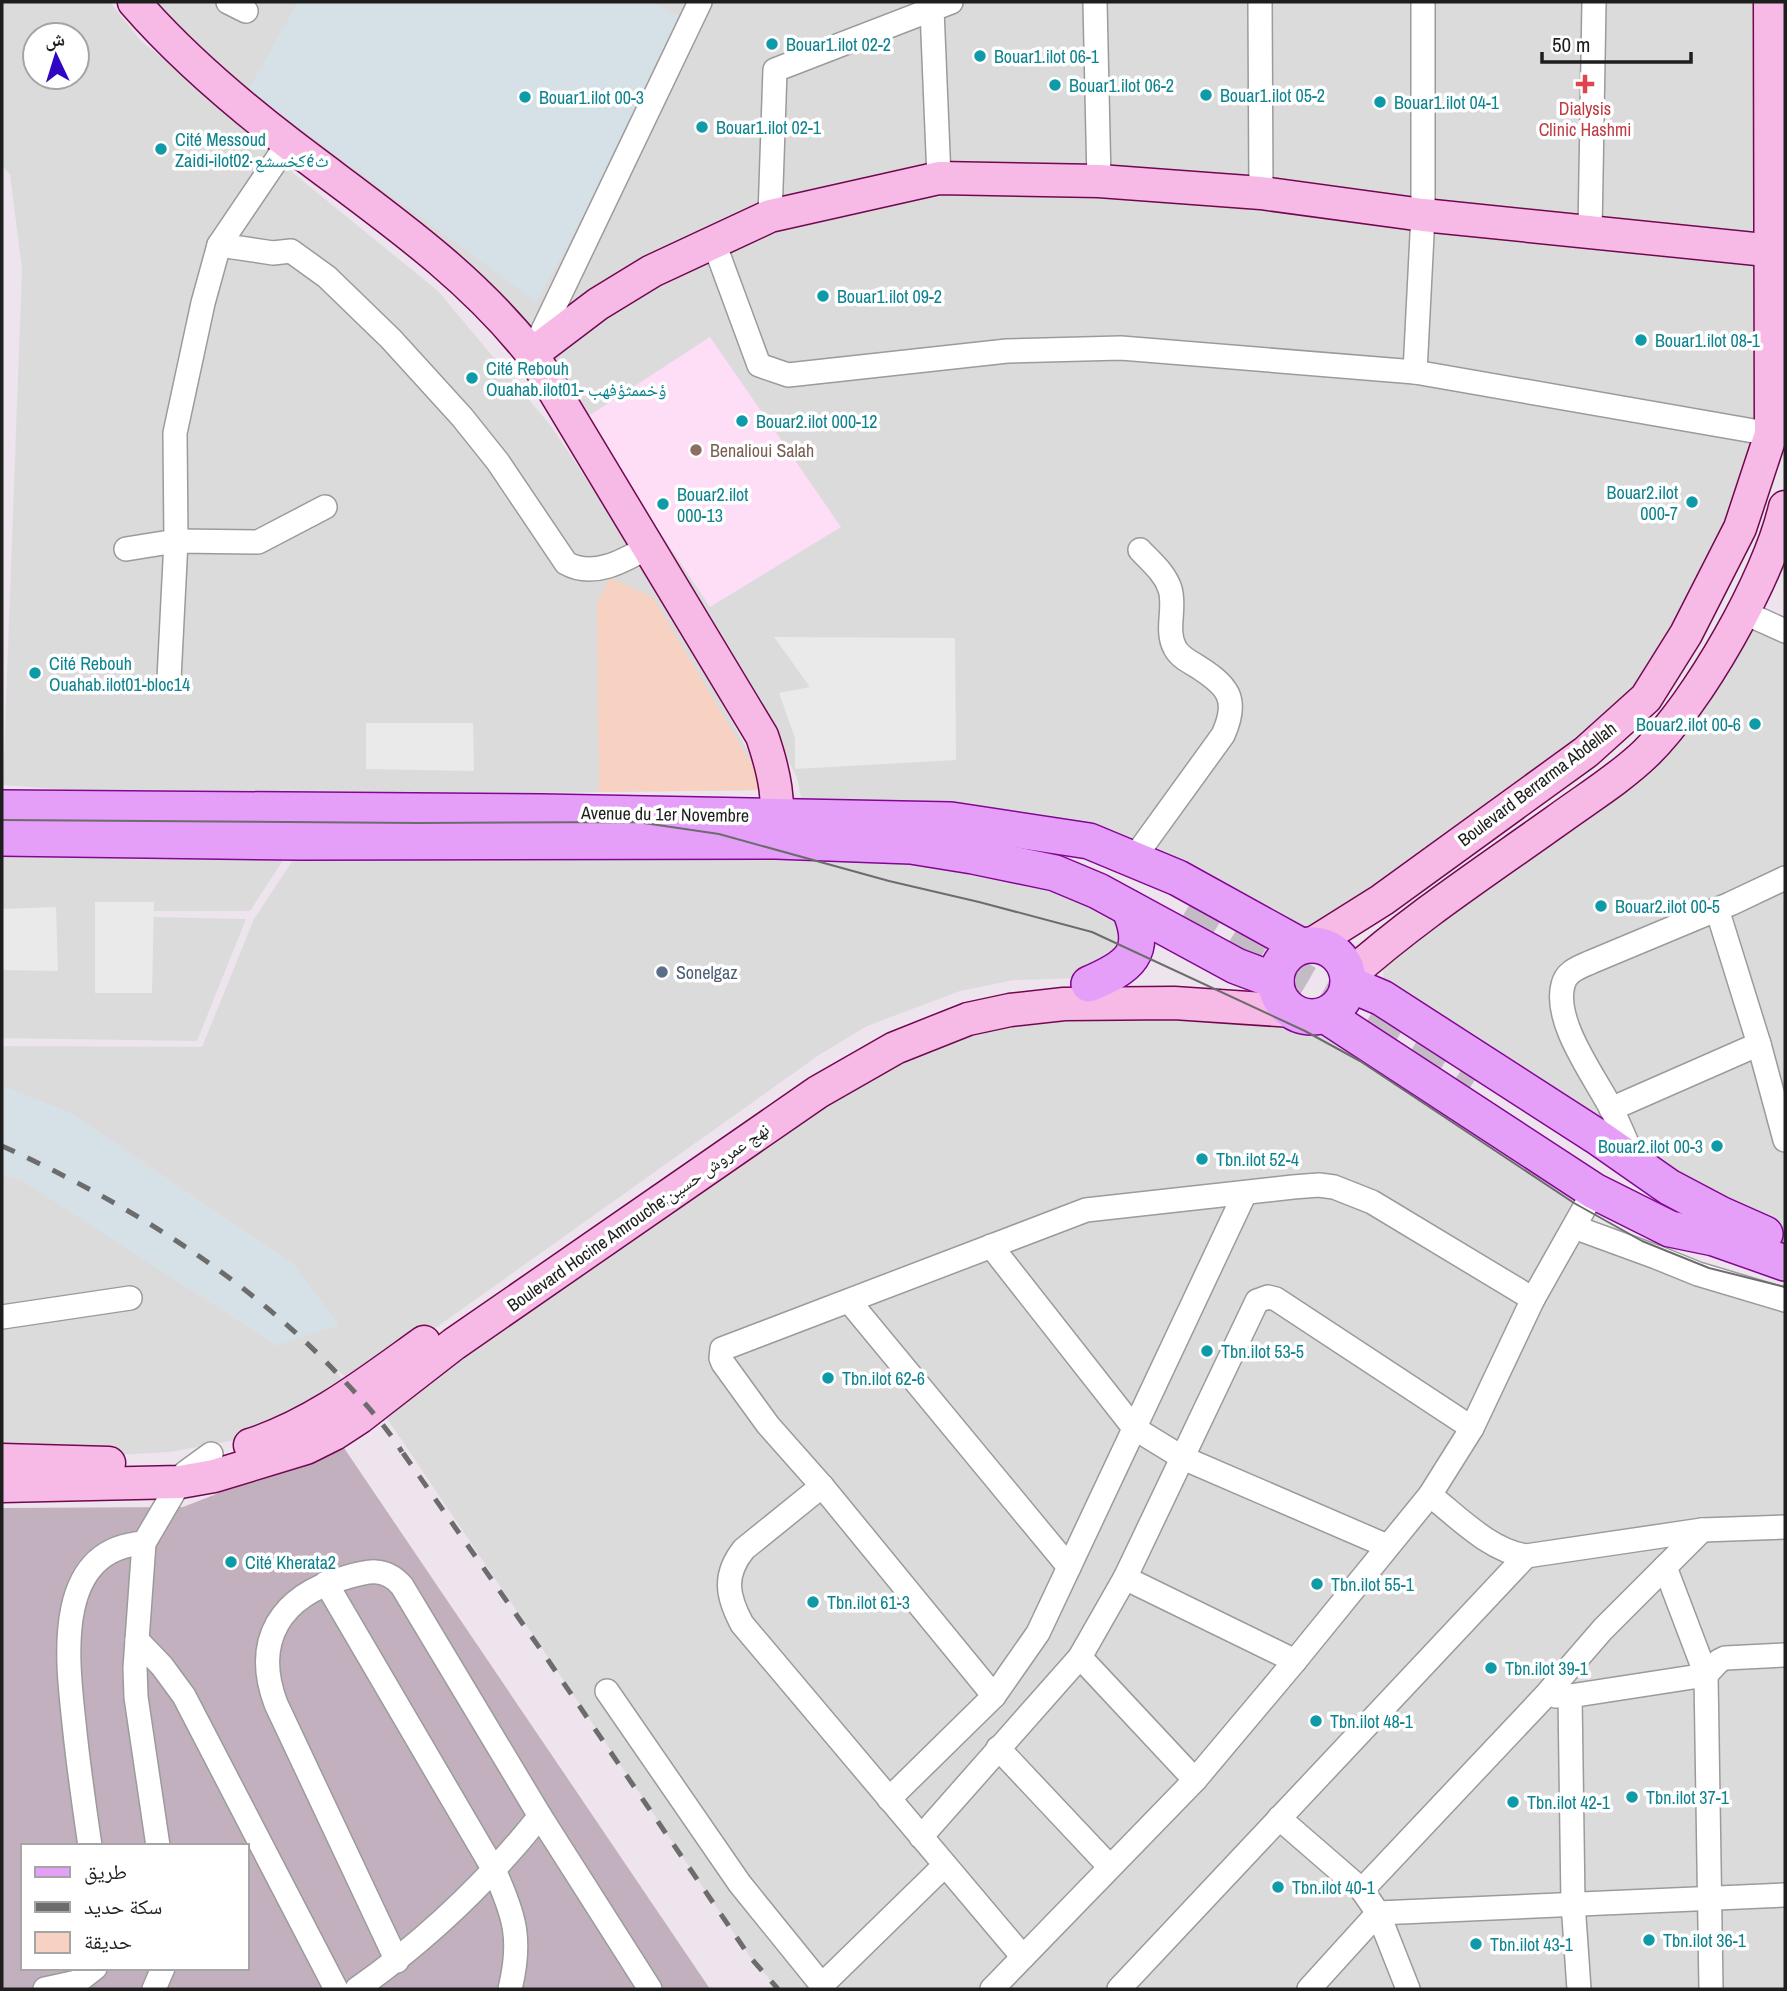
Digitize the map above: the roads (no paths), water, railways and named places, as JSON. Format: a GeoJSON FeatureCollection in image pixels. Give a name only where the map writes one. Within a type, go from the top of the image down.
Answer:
{"type":"FeatureCollection","features":[{"type":"Feature","properties":{"kind":"main road"},"geometry":{"type":"LineString","coordinates":[[134,2],[215,84],[288,143],[429,249],[505,320],[532,354],[762,736],[776,784],[777,829]]}},
{"type":"Feature","properties":{"kind":"main road","name":"Boulevard Berrarma Abdellah"},"geometry":{"type":"LineString","coordinates":[[1307,945],[1382,900],[1586,752],[1646,698],[1686,634],[1740,528],[1771,435],[1778,250],[1770,2]]}},
{"type":"Feature","properties":{"kind":"main road"},"geometry":{"type":"LineString","coordinates":[[532,354],[609,297],[652,271],[771,216],[939,178],[1099,181],[1261,193],[1423,215],[1778,250]]}},
{"type":"Feature","properties":{"kind":"main road"},"geometry":{"type":"LineString","coordinates":[[1717,1226],[1679,1193],[1382,998],[1349,980],[1346,966],[1332,950],[1307,945],[1285,956],[1280,963],[1293,1000],[1341,1003],[1349,980],[1447,896],[1517,849],[1644,756],[1677,717],[1743,612],[1768,559],[1785,507]]}},
{"type":"Feature","properties":{"kind":"main road","name":"Avenue du 1er Novembre"},"geometry":{"type":"LineString","coordinates":[[2,808],[542,812],[777,829],[911,846],[1055,873],[1098,891],[1236,966],[1594,1191],[1670,1229],[1717,1226]]}},
{"type":"Feature","properties":{"kind":"main road","name":"Avenue du 1er Novembre"},"geometry":{"type":"LineString","coordinates":[[2,838],[300,842],[777,829],[951,820],[1089,841],[1178,878],[1307,945]]}},
{"type":"Feature","properties":{"kind":"main road"},"geometry":{"type":"LineString","coordinates":[[911,846],[992,847],[1025,851],[1058,860],[1187,909],[1080,852],[1006,828]]}},
{"type":"Feature","properties":{"kind":"main road"},"geometry":{"type":"LineString","coordinates":[[1089,984],[1116,972],[1133,952],[1138,937],[1136,923],[1129,908]]}},
{"type":"Feature","properties":{"kind":"main road","name":"Boulevard Hocine Amrouche;نهج عمروش حسين"},"geometry":{"type":"LineString","coordinates":[[2,1461],[119,1464],[169,1461],[240,1448],[278,1436],[325,1412],[668,1169],[834,1057],[882,1031],[955,1002],[981,996],[1089,984],[1175,986],[1293,1000]]}},
{"type":"Feature","properties":{"kind":"main road","name":"Boulevard Hocine Amrouche;نهج عمروش حسين"},"geometry":{"type":"LineString","coordinates":[[2,1486],[180,1482],[214,1476],[306,1448],[360,1417],[454,1344],[818,1092],[895,1048],[968,1019],[1010,1010],[1064,1004],[1293,1000]]}},
{"type":"Feature","properties":{"kind":"main road"},"geometry":{"type":"LineString","coordinates":[[1785,1240],[1751,1229],[1717,1226],[1679,1224],[1510,1117],[1473,1083],[1509,1102],[1670,1202],[1695,1212],[1717,1226],[1785,1263]]}},
{"type":"Feature","properties":{"kind":"street"},"geometry":{"type":"LineString","coordinates":[[532,354],[700,2]]}},
{"type":"Feature","properties":{"kind":"street"},"geometry":{"type":"LineString","coordinates":[[1095,2],[1099,181]]}},
{"type":"Feature","properties":{"kind":"street"},"geometry":{"type":"LineString","coordinates":[[1260,2],[1261,193]]}},
{"type":"Feature","properties":{"kind":"street"},"geometry":{"type":"LineString","coordinates":[[1415,372],[1423,215],[1423,2]]}},
{"type":"Feature","properties":{"kind":"street"},"geometry":{"type":"LineString","coordinates":[[1590,232],[1594,2]]}},
{"type":"Feature","properties":{"kind":"street"},"geometry":{"type":"LineString","coordinates":[[771,216],[775,70],[942,6],[939,178]]}},
{"type":"Feature","properties":{"kind":"street"},"geometry":{"type":"LineString","coordinates":[[169,679],[176,541],[175,433],[203,303],[219,244],[288,143]]}},
{"type":"Feature","properties":{"kind":"street"},"geometry":{"type":"LineString","coordinates":[[715,243],[759,365],[788,374],[1007,351],[1121,348],[1415,372],[1771,435]]}},
{"type":"Feature","properties":{"kind":"street"},"geometry":{"type":"LineString","coordinates":[[219,244],[273,253],[291,251],[327,277],[391,340],[462,417],[498,462],[566,564],[584,570],[599,568],[627,559],[650,547]]}},
{"type":"Feature","properties":{"kind":"street"},"geometry":{"type":"LineString","coordinates":[[126,549],[176,541],[258,542],[325,507]]}},
{"type":"Feature","properties":{"kind":"street"},"geometry":{"type":"LineString","coordinates":[[1134,858],[1223,735],[1230,719],[1231,706],[1227,691],[1217,678],[1176,651],[1171,640],[1170,590],[1163,574],[1140,550]]}},
{"type":"Feature","properties":{"kind":"street"},"geometry":{"type":"LineString","coordinates":[[1743,612],[1785,631]]}},
{"type":"Feature","properties":{"kind":"street"},"geometry":{"type":"LineString","coordinates":[[1637,1165],[1569,1030],[1561,996],[1563,982],[1571,972],[1591,962],[1785,878]]}},
{"type":"Feature","properties":{"kind":"street"},"geometry":{"type":"LineString","coordinates":[[1717,909],[1759,1044],[1785,1140]]}},
{"type":"Feature","properties":{"kind":"street"},"geometry":{"type":"LineString","coordinates":[[1611,1109],[1759,1044]]}},
{"type":"Feature","properties":{"kind":"street"},"geometry":{"type":"LineString","coordinates":[[994,1696],[822,1486],[768,1425],[723,1363],[720,1352],[726,1347],[1086,1210],[1319,1185],[1354,1194],[1372,1202],[1533,1299]]}},
{"type":"Feature","properties":{"kind":"street"},"geometry":{"type":"LineString","coordinates":[[992,1989],[1195,1780],[1430,1494],[1472,1428],[1533,1299],[1594,1191]]}},
{"type":"Feature","properties":{"kind":"street"},"geometry":{"type":"LineString","coordinates":[[889,1799],[994,1696],[1038,1633],[1245,1193]]}},
{"type":"Feature","properties":{"kind":"street"},"geometry":{"type":"LineString","coordinates":[[1574,1227],[1698,1274],[1785,1300]]}},
{"type":"Feature","properties":{"kind":"street"},"geometry":{"type":"LineString","coordinates":[[991,1246],[1134,1428],[1182,1458],[1387,1546]]}},
{"type":"Feature","properties":{"kind":"street"},"geometry":{"type":"LineString","coordinates":[[921,1838],[1080,1657],[1125,1578],[1257,1301],[1268,1297],[1302,1315],[1472,1428]]}},
{"type":"Feature","properties":{"kind":"street"},"geometry":{"type":"LineString","coordinates":[[2,1317],[130,1298]]}},
{"type":"Feature","properties":{"kind":"street"},"geometry":{"type":"LineString","coordinates":[[849,1301],[1069,1567]]}},
{"type":"Feature","properties":{"kind":"street"},"geometry":{"type":"LineString","coordinates":[[158,1844],[136,1697],[144,1543],[191,1467],[211,1454]]}},
{"type":"Feature","properties":{"kind":"street"},"geometry":{"type":"LineString","coordinates":[[822,1486],[744,1549],[734,1561],[730,1573],[730,1596],[734,1609],[742,1624],[1023,1957]]}},
{"type":"Feature","properties":{"kind":"street"},"geometry":{"type":"LineString","coordinates":[[1430,1494],[1494,1543],[1526,1556],[1702,1530],[1785,1527]]}},
{"type":"Feature","properties":{"kind":"street"},"geometry":{"type":"LineString","coordinates":[[1362,1890],[1545,1696],[1603,1629],[1702,1530]]}},
{"type":"Feature","properties":{"kind":"street"},"geometry":{"type":"LineString","coordinates":[[90,1844],[72,1707],[68,1635],[71,1613],[77,1591],[102,1556],[115,1548],[144,1543]]}},
{"type":"Feature","properties":{"kind":"street"},"geometry":{"type":"LineString","coordinates":[[1119,1989],[1526,1556]]}},
{"type":"Feature","properties":{"kind":"street"},"geometry":{"type":"LineString","coordinates":[[1665,1567],[1706,1675],[1711,1989]]}},
{"type":"Feature","properties":{"kind":"street"},"geometry":{"type":"LineString","coordinates":[[397,1961],[269,1687],[267,1668],[273,1632],[294,1602],[326,1583],[365,1571],[386,1573],[402,1586],[540,1816],[650,1989]]}},
{"type":"Feature","properties":{"kind":"street"},"geometry":{"type":"LineString","coordinates":[[1125,1578],[1295,1661]]}},
{"type":"Feature","properties":{"kind":"street"},"geometry":{"type":"LineString","coordinates":[[326,1583],[494,1870],[508,1900],[518,1941],[510,1989]]}},
{"type":"Feature","properties":{"kind":"street"},"geometry":{"type":"LineString","coordinates":[[137,1640],[162,1666],[184,1696],[336,1989]]}},
{"type":"Feature","properties":{"kind":"street"},"geometry":{"type":"LineString","coordinates":[[1545,1696],[1570,1696],[1706,1675],[1725,1658],[1785,1655]]}},
{"type":"Feature","properties":{"kind":"street"},"geometry":{"type":"LineString","coordinates":[[1080,1657],[1195,1780]]}},
{"type":"Feature","properties":{"kind":"street"},"geometry":{"type":"LineString","coordinates":[[607,1691],[740,1884],[823,1987],[944,1865]]}},
{"type":"Feature","properties":{"kind":"street"},"geometry":{"type":"LineString","coordinates":[[1570,1696],[1573,1903],[1579,1989]]}},
{"type":"Feature","properties":{"kind":"street"},"geometry":{"type":"LineString","coordinates":[[998,1748],[1110,1867]]}},
{"type":"Feature","properties":{"kind":"street"},"geometry":{"type":"LineString","coordinates":[[357,1989],[397,1961],[459,1908],[540,1816]]}},
{"type":"Feature","properties":{"kind":"street"},"geometry":{"type":"LineString","coordinates":[[1279,1818],[1362,1890],[1378,1913],[1408,1989]]}},
{"type":"Feature","properties":{"kind":"street"},"geometry":{"type":"LineString","coordinates":[[1309,1989],[1378,1913],[1785,1895]]}},
{"type":"Feature","properties":{"kind":"street"},"geometry":{"type":"LineString","coordinates":[[45,1989],[77,1982],[92,1970]]}},
{"type":"Feature","properties":{"kind":"street"},"geometry":{"type":"LineString","coordinates":[[154,1989],[162,1970]]}},
{"type":"Feature","properties":{"kind":"tunnel"},"geometry":{"type":"LineString","coordinates":[[1187,909],[1473,1083]]}},
{"type":"Feature","properties":{"kind":"tram line"},"geometry":{"type":"LineString","coordinates":[[2,820],[637,822],[719,834],[889,881],[979,902],[1092,932],[1305,1031],[1360,1061],[1574,1203],[1642,1241],[1709,1268],[1785,1287]]}},
{"type":"Feature","properties":{"kind":"railway"},"geometry":{"type":"LineString","coordinates":[[2,1146],[92,1190],[219,1270],[296,1333],[332,1368],[379,1420],[402,1452]]}},
{"type":"Feature","properties":{"kind":"railway"},"geometry":{"type":"LineString","coordinates":[[403,1453],[750,1957],[778,1989]]}},
{"type":"Feature","properties":{"kind":"place","name":"Bouar1.ilot 02-2"},"geometry":{"type":"Point","coordinates":[772,44]}},
{"type":"Feature","properties":{"kind":"place","name":"Bouar1.ilot 06-1"},"geometry":{"type":"Point","coordinates":[980,56]}},
{"type":"Feature","properties":{"kind":"place","name":"Dialysis Clinic Hashmi"},"geometry":{"type":"Point","coordinates":[1585,84]}},
{"type":"Feature","properties":{"kind":"place","name":"Bouar1.ilot 06-2"},"geometry":{"type":"Point","coordinates":[1055,85]}},
{"type":"Feature","properties":{"kind":"place","name":"Bouar1.ilot 05-2"},"geometry":{"type":"Point","coordinates":[1206,95]}},
{"type":"Feature","properties":{"kind":"place","name":"Bouar1.ilot 00-3"},"geometry":{"type":"Point","coordinates":[525,97]}},
{"type":"Feature","properties":{"kind":"place","name":"Bouar1.ilot 04-1"},"geometry":{"type":"Point","coordinates":[1380,102]}},
{"type":"Feature","properties":{"kind":"place","name":"Bouar1.ilot 02-1"},"geometry":{"type":"Point","coordinates":[702,127]}},
{"type":"Feature","properties":{"kind":"place","name":"Cité Messoud Zaidi-ilot02-كخسشعéث"},"geometry":{"type":"Point","coordinates":[161,149]}},
{"type":"Feature","properties":{"kind":"place","name":"Bouar1.ilot 09-2"},"geometry":{"type":"Point","coordinates":[823,296]}},
{"type":"Feature","properties":{"kind":"place","name":"Bouar1.ilot 08-1"},"geometry":{"type":"Point","coordinates":[1641,340]}},
{"type":"Feature","properties":{"kind":"place","name":"Cité Rebouh Ouahab.ilot01- ؤخممثؤفهب"},"geometry":{"type":"Point","coordinates":[472,378]}},
{"type":"Feature","properties":{"kind":"place","name":"Bouar2.ilot 000-12"},"geometry":{"type":"Point","coordinates":[742,421]}},
{"type":"Feature","properties":{"kind":"place","name":"Benalioui Salah"},"geometry":{"type":"Point","coordinates":[696,450]}},
{"type":"Feature","properties":{"kind":"place","name":"Bouar2.ilot 000-7"},"geometry":{"type":"Point","coordinates":[1692,502]}},
{"type":"Feature","properties":{"kind":"place","name":"Bouar2.ilot 000-13"},"geometry":{"type":"Point","coordinates":[663,504]}},
{"type":"Feature","properties":{"kind":"place","name":"Cité Rebouh Ouahab.ilot01-bloc14"},"geometry":{"type":"Point","coordinates":[35,673]}},
{"type":"Feature","properties":{"kind":"place","name":"Bouar2.ilot 00-6"},"geometry":{"type":"Point","coordinates":[1755,724]}},
{"type":"Feature","properties":{"kind":"place","name":"Bouar2.ilot 00-5"},"geometry":{"type":"Point","coordinates":[1601,906]}},
{"type":"Feature","properties":{"kind":"place","name":"Sonelgaz"},"geometry":{"type":"Point","coordinates":[662,972]}},
{"type":"Feature","properties":{"kind":"place","name":"Bouar2.ilot 00-3"},"geometry":{"type":"Point","coordinates":[1717,1146]}},
{"type":"Feature","properties":{"kind":"place","name":"Tbn.ilot 52-4"},"geometry":{"type":"Point","coordinates":[1202,1159]}},
{"type":"Feature","properties":{"kind":"place","name":"Tbn.ilot 53-5"},"geometry":{"type":"Point","coordinates":[1207,1351]}},
{"type":"Feature","properties":{"kind":"place","name":"Tbn.ilot 62-6"},"geometry":{"type":"Point","coordinates":[828,1378]}},
{"type":"Feature","properties":{"kind":"place","name":"Cité Kherata2"},"geometry":{"type":"Point","coordinates":[231,1562]}},
{"type":"Feature","properties":{"kind":"place","name":"Tbn.ilot 55-1"},"geometry":{"type":"Point","coordinates":[1317,1584]}},
{"type":"Feature","properties":{"kind":"place","name":"Tbn.ilot 61-3"},"geometry":{"type":"Point","coordinates":[813,1602]}},
{"type":"Feature","properties":{"kind":"place","name":"Tbn.ilot 39-1"},"geometry":{"type":"Point","coordinates":[1491,1668]}},
{"type":"Feature","properties":{"kind":"place","name":"Tbn.ilot 48-1"},"geometry":{"type":"Point","coordinates":[1316,1721]}},
{"type":"Feature","properties":{"kind":"place","name":"Tbn.ilot 37-1"},"geometry":{"type":"Point","coordinates":[1632,1797]}},
{"type":"Feature","properties":{"kind":"place","name":"Tbn.ilot 42-1"},"geometry":{"type":"Point","coordinates":[1513,1802]}},
{"type":"Feature","properties":{"kind":"place","name":"Tbn.ilot 40-1"},"geometry":{"type":"Point","coordinates":[1278,1887]}},
{"type":"Feature","properties":{"kind":"place","name":"Tbn.ilot 36-1"},"geometry":{"type":"Point","coordinates":[1649,1940]}},
{"type":"Feature","properties":{"kind":"place","name":"Tbn.ilot 43-1"},"geometry":{"type":"Point","coordinates":[1476,1944]}}]}
